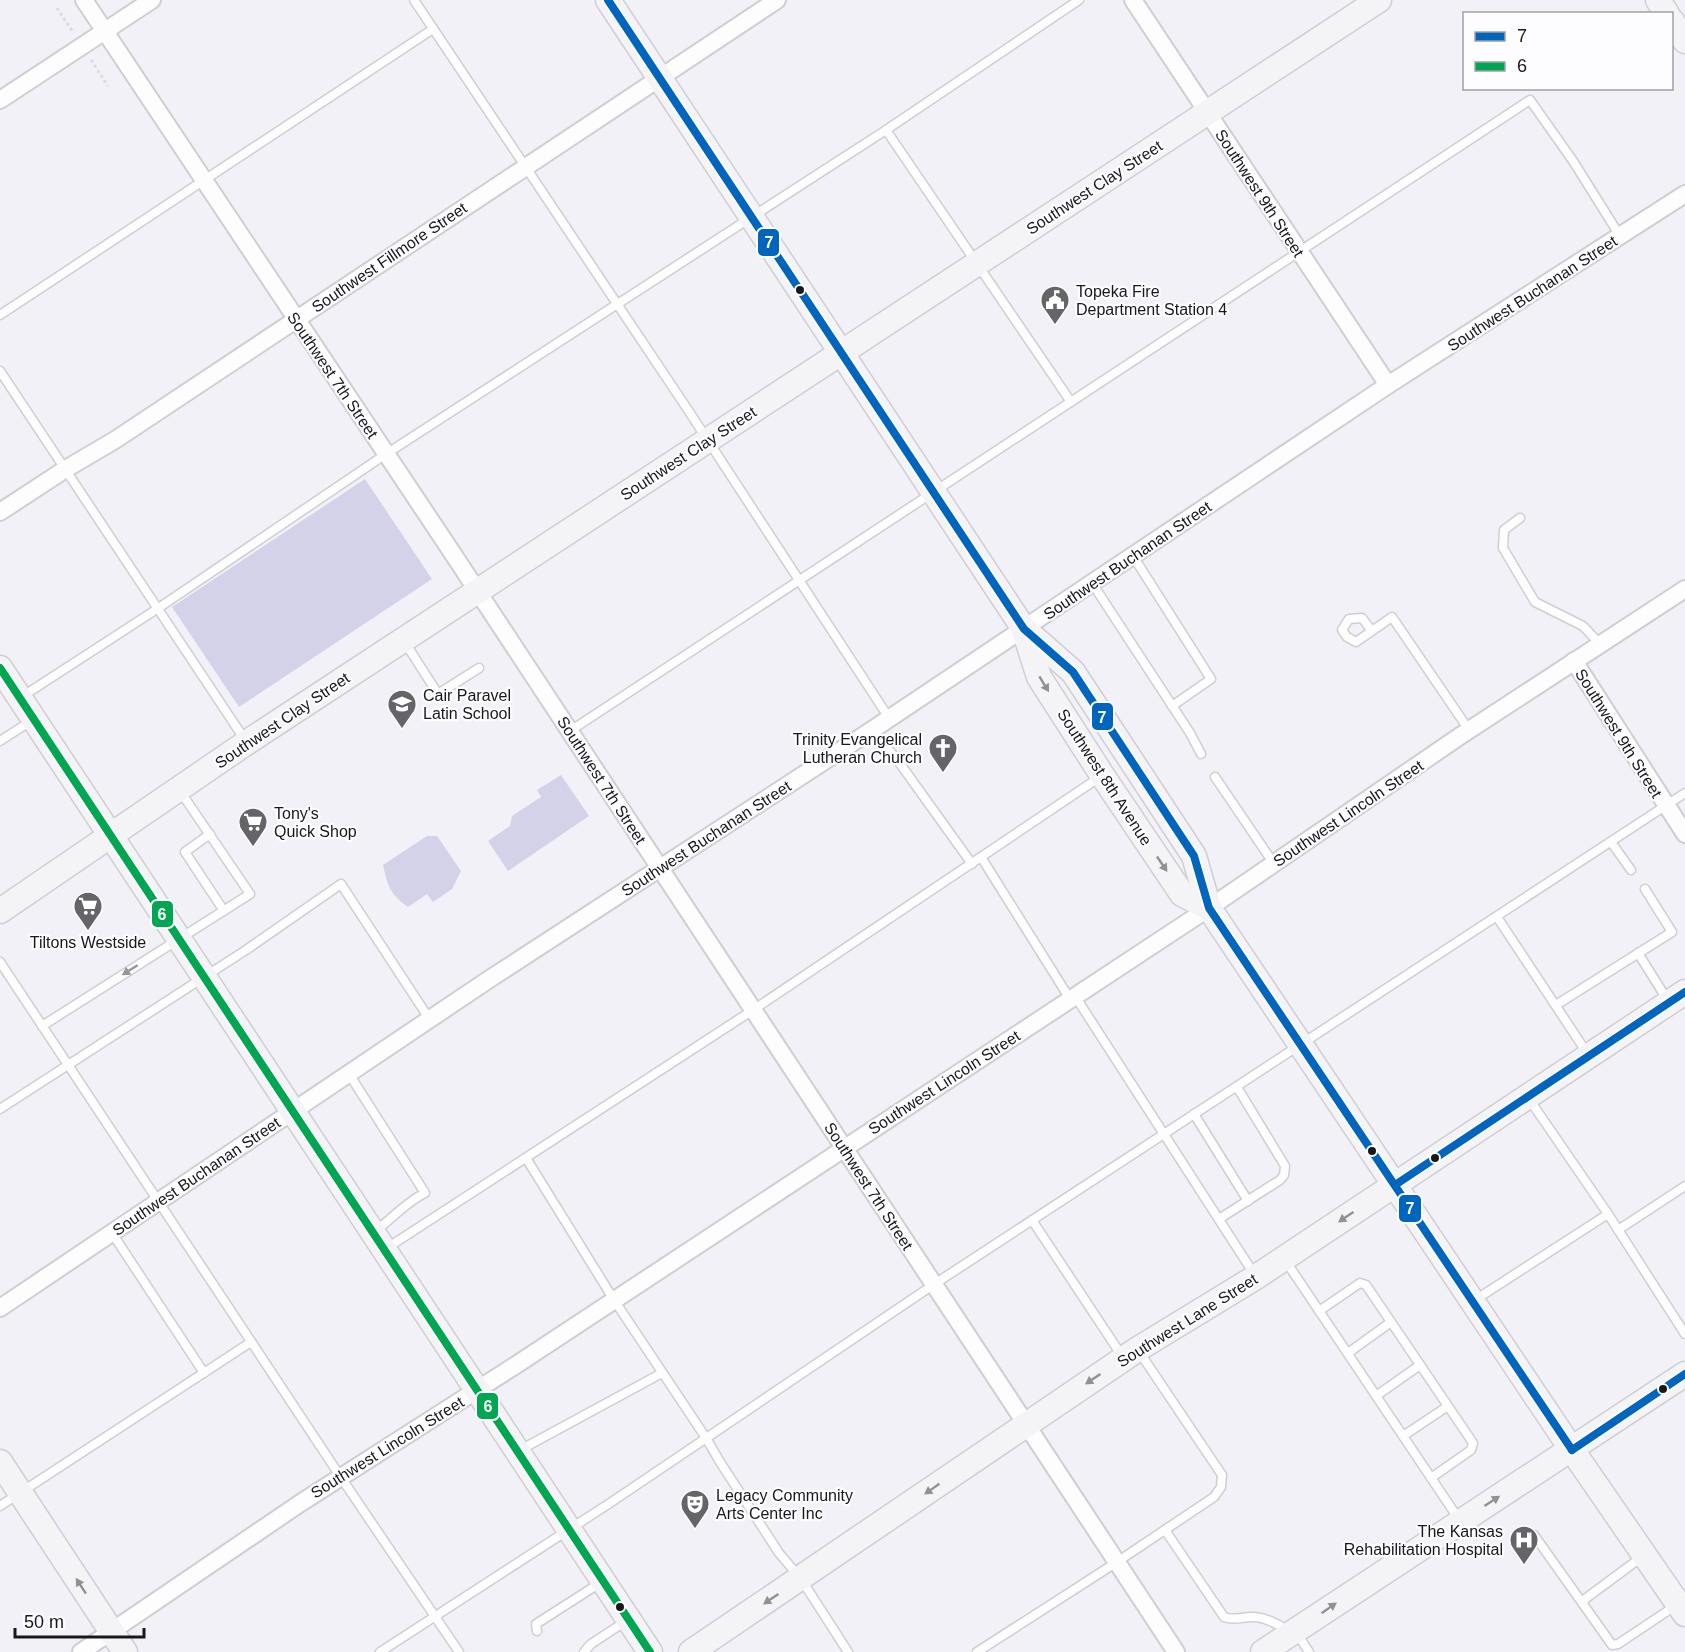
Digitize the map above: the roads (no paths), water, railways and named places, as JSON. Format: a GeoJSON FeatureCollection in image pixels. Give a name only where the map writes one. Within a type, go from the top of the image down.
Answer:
{"type":"FeatureCollection","features":[{"type":"Feature","properties":{"kind":"street","name":"Southwest 7th Street"},"geometry":{"type":"LineString","coordinates":[[84,0],[570,731],[1176,1652]]}},
{"type":"Feature","properties":{"kind":"street"},"geometry":{"type":"LineString","coordinates":[[0,100],[152,0]]}},
{"type":"Feature","properties":{"kind":"street","name":"Southwest 8th Avenue"},"geometry":{"type":"LineString","coordinates":[[608,0],[1024,629],[1079,681],[1194,856],[1209,908],[1572,1450],[1682,1609]]}},
{"type":"Feature","properties":{"kind":"street","name":"Southwest Fillmore Street"},"geometry":{"type":"LineString","coordinates":[[0,512],[115,440],[777,0]]}},
{"type":"Feature","properties":{"kind":"street","name":"Southwest 9th Street"},"geometry":{"type":"LineString","coordinates":[[1133,0],[1388,385]]}},
{"type":"Feature","properties":{"kind":"street","name":"Southwest Clay Street"},"geometry":{"type":"LineString","coordinates":[[0,911],[246,743],[1379,0]]}},
{"type":"Feature","properties":{"kind":"street"},"geometry":{"type":"LineString","coordinates":[[1673,21],[1685,41]]}},
{"type":"Feature","properties":{"kind":"street","name":"Southwest Buchanan Street"},"geometry":{"type":"LineString","coordinates":[[0,1308],[1388,385],[1685,194]]}},
{"type":"Feature","properties":{"kind":"street","name":"Southwest Lincoln Street"},"geometry":{"type":"LineString","coordinates":[[81,1652],[118,1642],[340,1476],[477,1390],[1073,998],[1469,730],[1685,589]]}},
{"type":"Feature","properties":{"kind":"street","name":"Southwest 8th Avenue"},"geometry":{"type":"LineString","coordinates":[[1024,629],[1039,677],[1102,775],[1182,894],[1209,908]]}},
{"type":"Feature","properties":{"kind":"street","name":"Southwest 9th Street"},"geometry":{"type":"LineString","coordinates":[[1574,661],[1685,834]]}},
{"type":"Feature","properties":{"kind":"street"},"geometry":{"type":"LineString","coordinates":[[0,668],[650,1652]]}},
{"type":"Feature","properties":{"kind":"street","name":"Southwest Lane Street"},"geometry":{"type":"LineString","coordinates":[[692,1652],[1131,1354],[1256,1277],[1677,997]]}},
{"type":"Feature","properties":{"kind":"street"},"geometry":{"type":"LineString","coordinates":[[1263,1652],[1685,1374]]}},
{"type":"Feature","properties":{"kind":"street"},"geometry":{"type":"LineString","coordinates":[[0,1462],[118,1642]]}},
{"type":"Feature","properties":{"kind":"lane"},"geometry":{"type":"LineString","coordinates":[[414,0],[889,718]]}},
{"type":"Feature","properties":{"kind":"lane"},"geometry":{"type":"LineString","coordinates":[[20,698],[157,609],[386,454],[886,130],[1078,0]]}},
{"type":"Feature","properties":{"kind":"lane"},"geometry":{"type":"LineString","coordinates":[[0,315],[433,29]]}},
{"type":"Feature","properties":{"kind":"lane"},"geometry":{"type":"LineString","coordinates":[[570,731],[1530,100],[1573,161],[1620,236]]}},
{"type":"Feature","properties":{"kind":"lane"},"geometry":{"type":"LineString","coordinates":[[886,130],[1071,402]]}},
{"type":"Feature","properties":{"kind":"lane"},"geometry":{"type":"LineString","coordinates":[[0,370],[246,743]]}},
{"type":"Feature","properties":{"kind":"lane"},"geometry":{"type":"LineString","coordinates":[[1520,518],[1504,530],[1503,548],[1535,602],[1583,626],[1600,644]]}},
{"type":"Feature","properties":{"kind":"lane"},"geometry":{"type":"LineString","coordinates":[[1133,556],[1211,679],[1172,706]]}},
{"type":"Feature","properties":{"kind":"lane"},"geometry":{"type":"LineString","coordinates":[[1092,583],[1190,733],[1201,754]]}},
{"type":"Feature","properties":{"kind":"lane"},"geometry":{"type":"LineString","coordinates":[[1372,631],[1392,617],[1469,730]]}},
{"type":"Feature","properties":{"kind":"lane"},"geometry":{"type":"LineString","coordinates":[[404,640],[438,694],[479,668]]}},
{"type":"Feature","properties":{"kind":"lane"},"geometry":{"type":"LineString","coordinates":[[0,741],[34,719]]}},
{"type":"Feature","properties":{"kind":"lane"},"geometry":{"type":"LineString","coordinates":[[872,730],[896,758],[972,864]]}},
{"type":"Feature","properties":{"kind":"lane"},"geometry":{"type":"LineString","coordinates":[[379,1241],[526,1158],[753,1010],[1102,775]]}},
{"type":"Feature","properties":{"kind":"lane"},"geometry":{"type":"LineString","coordinates":[[1215,777],[1274,864]]}},
{"type":"Feature","properties":{"kind":"lane"},"geometry":{"type":"LineString","coordinates":[[42,1026],[250,894],[179,790]]}},
{"type":"Feature","properties":{"kind":"lane"},"geometry":{"type":"LineString","coordinates":[[380,1652],[706,1438],[933,1285],[1685,793]]}},
{"type":"Feature","properties":{"kind":"lane"},"geometry":{"type":"LineString","coordinates":[[210,834],[185,852],[224,911]]}},
{"type":"Feature","properties":{"kind":"lane"},"geometry":{"type":"LineString","coordinates":[[1611,842],[1631,870]]}},
{"type":"Feature","properties":{"kind":"lane"},"geometry":{"type":"LineString","coordinates":[[981,857],[1256,1277]]}},
{"type":"Feature","properties":{"kind":"lane"},"geometry":{"type":"LineString","coordinates":[[0,1108],[204,977],[341,884],[430,1020]]}},
{"type":"Feature","properties":{"kind":"lane"},"geometry":{"type":"LineString","coordinates":[[1556,1005],[1672,932],[1645,889]]}},
{"type":"Feature","properties":{"kind":"lane"},"geometry":{"type":"LineString","coordinates":[[1497,917],[1589,1056]]}},
{"type":"Feature","properties":{"kind":"lane"},"geometry":{"type":"LineString","coordinates":[[1638,953],[1677,997]]}},
{"type":"Feature","properties":{"kind":"lane"},"geometry":{"type":"LineString","coordinates":[[0,962],[459,1652]]}},
{"type":"Feature","properties":{"kind":"lane"},"geometry":{"type":"LineString","coordinates":[[349,1074],[425,1193],[410,1200],[379,1241]]}},
{"type":"Feature","properties":{"kind":"lane"},"geometry":{"type":"LineString","coordinates":[[1219,1219],[1281,1180],[1286,1171],[1286,1166],[1237,1087]]}},
{"type":"Feature","properties":{"kind":"lane"},"geometry":{"type":"LineString","coordinates":[[1528,1096],[1608,1214],[1685,1334]]}},
{"type":"Feature","properties":{"kind":"lane"},"geometry":{"type":"LineString","coordinates":[[1194,1114],[1248,1201]]}},
{"type":"Feature","properties":{"kind":"lane"},"geometry":{"type":"LineString","coordinates":[[526,1158],[614,1300],[779,1553],[801,1579],[849,1652]]}},
{"type":"Feature","properties":{"kind":"lane"},"geometry":{"type":"LineString","coordinates":[[1618,1230],[1685,1186]]}},
{"type":"Feature","properties":{"kind":"lane"},"geometry":{"type":"LineString","coordinates":[[1473,1302],[1608,1214]]}},
{"type":"Feature","properties":{"kind":"lane"},"geometry":{"type":"LineString","coordinates":[[978,1652],[1214,1497],[1221,1488],[1222,1475],[1032,1220]]}},
{"type":"Feature","properties":{"kind":"lane"},"geometry":{"type":"LineString","coordinates":[[112,1233],[204,1373]]}},
{"type":"Feature","properties":{"kind":"lane"},"geometry":{"type":"LineString","coordinates":[[1284,1258],[1461,1522]]}},
{"type":"Feature","properties":{"kind":"lane"},"geometry":{"type":"LineString","coordinates":[[1319,1311],[1363,1283],[1448,1406],[1473,1447],[1431,1478]]}},
{"type":"Feature","properties":{"kind":"lane"},"geometry":{"type":"LineString","coordinates":[[1348,1353],[1391,1322]]}},
{"type":"Feature","properties":{"kind":"lane"},"geometry":{"type":"LineString","coordinates":[[0,1506],[251,1342]]}},
{"type":"Feature","properties":{"kind":"lane"},"geometry":{"type":"LineString","coordinates":[[1376,1396],[1420,1365]]}},
{"type":"Feature","properties":{"kind":"lane"},"geometry":{"type":"LineString","coordinates":[[518,1451],[662,1373]]}},
{"type":"Feature","properties":{"kind":"lane"},"geometry":{"type":"LineString","coordinates":[[1403,1436],[1448,1406]]}},
{"type":"Feature","properties":{"kind":"lane"},"geometry":{"type":"LineString","coordinates":[[1165,1530],[1224,1617],[1266,1619],[1293,1632],[1309,1652]]}},
{"type":"Feature","properties":{"kind":"lane"},"geometry":{"type":"LineString","coordinates":[[1534,1535],[1614,1649],[1618,1644],[1682,1609]]}},
{"type":"Feature","properties":{"kind":"lane"},"geometry":{"type":"LineString","coordinates":[[1583,1604],[1585,1599],[1645,1555]]}},
{"type":"Feature","properties":{"kind":"lane"},"geometry":{"type":"LineString","coordinates":[[537,1631],[536,1624],[603,1581]]}},
{"type":"Feature","properties":{"kind":"lane"},"geometry":{"type":"LineString","coordinates":[[584,1652],[591,1644],[628,1619]]}},
{"type":"Feature","properties":{"kind":"place","name":"Topeka Fire Department Station 4"},"geometry":{"type":"Point","coordinates":[1055,326]}},
{"type":"Feature","properties":{"kind":"place","name":"Cair Paravel Latin School"},"geometry":{"type":"Point","coordinates":[402,730]}},
{"type":"Feature","properties":{"kind":"place","name":"Trinity Evangelical Lutheran Church"},"geometry":{"type":"Point","coordinates":[943,774]}},
{"type":"Feature","properties":{"kind":"place","name":"Tony's Quick Shop"},"geometry":{"type":"Point","coordinates":[253,848]}},
{"type":"Feature","properties":{"kind":"place","name":"Tiltons Westside"},"geometry":{"type":"Point","coordinates":[88,932]}},
{"type":"Feature","properties":{"kind":"place","name":"Legacy Community Arts Center Inc"},"geometry":{"type":"Point","coordinates":[695,1530]}},
{"type":"Feature","properties":{"kind":"place","name":"The Kansas Rehabilitation Hospital"},"geometry":{"type":"Point","coordinates":[1524,1566]}}]}
